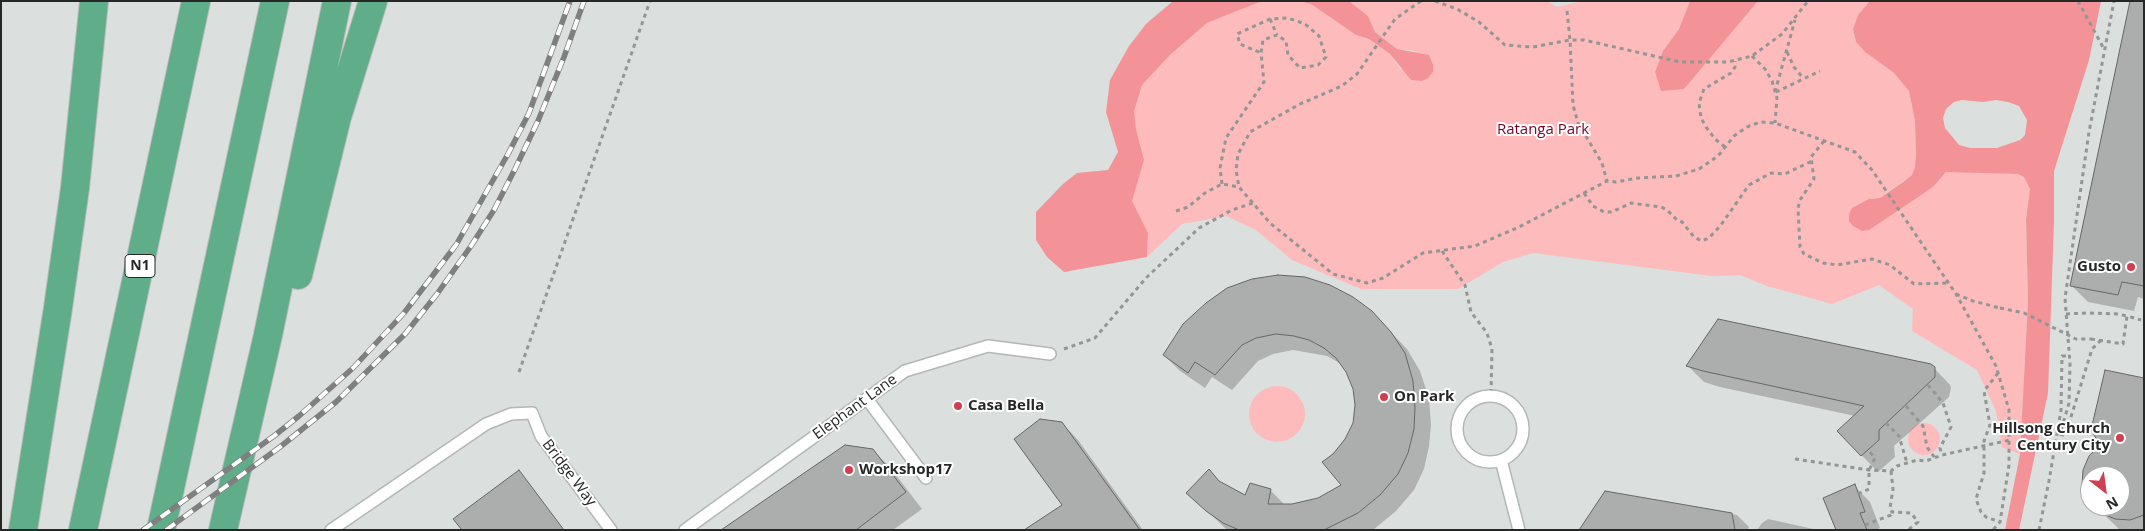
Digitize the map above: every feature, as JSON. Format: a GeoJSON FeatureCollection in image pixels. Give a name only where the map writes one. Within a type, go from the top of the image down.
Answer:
{"type":"FeatureCollection","features":[{"type":"Feature","properties":{"kind":"highway"},"geometry":{"type":"LineString","coordinates":[[23,530],[75,188],[94,1]]}},
{"type":"Feature","properties":{"kind":"highway","name":"N1"},"geometry":{"type":"LineString","coordinates":[[83,530],[196,1]]}},
{"type":"Feature","properties":{"kind":"highway"},"geometry":{"type":"LineString","coordinates":[[161,530],[275,1]]}},
{"type":"Feature","properties":{"kind":"highway"},"geometry":{"type":"LineString","coordinates":[[223,530],[268,334],[337,1]]}},
{"type":"Feature","properties":{"kind":"highway"},"geometry":{"type":"LineString","coordinates":[[268,334],[298,276],[337,117],[373,1]]}},
{"type":"Feature","properties":{"kind":"lane","name":"Elephant Lane"},"geometry":{"type":"LineString","coordinates":[[685,530],[905,371],[988,346],[1050,354]]}},
{"type":"Feature","properties":{"kind":"lane"},"geometry":{"type":"LineString","coordinates":[[1491,395],[1509,400],[1521,413],[1524,427],[1522,441],[1511,455],[1494,462],[1476,459],[1462,447],[1457,430],[1461,412],[1473,400],[1491,395]]}},
{"type":"Feature","properties":{"kind":"lane"},"geometry":{"type":"LineString","coordinates":[[867,398],[926,478]]}},
{"type":"Feature","properties":{"kind":"lane","name":"Bridge Way"},"geometry":{"type":"LineString","coordinates":[[331,530],[486,424],[511,414],[532,413],[541,436],[611,530]]}},
{"type":"Feature","properties":{"kind":"lane"},"geometry":{"type":"LineString","coordinates":[[1501,460],[1519,530]]}},
{"type":"Feature","properties":{"kind":"path"},"geometry":{"type":"LineString","coordinates":[[519,372],[650,1]]}},
{"type":"Feature","properties":{"kind":"path"},"geometry":{"type":"LineString","coordinates":[[1421,1],[1395,19],[1358,74],[1342,86],[1300,104],[1250,132],[1238,154],[1236,170],[1239,187],[1270,223],[1334,274],[1367,283],[1383,278],[1423,253],[1475,246],[1519,227],[1607,181],[1616,182],[1676,176],[1699,169],[1718,156],[1734,136],[1747,127],[1760,122],[1775,123],[1855,152],[1872,170],[1956,294],[1998,373],[2009,410],[2010,465],[2000,522],[1993,530]]}},
{"type":"Feature","properties":{"kind":"path"},"geometry":{"type":"LineString","coordinates":[[1435,1],[1457,9],[1478,22],[1505,45],[1533,48],[1570,40],[1584,40],[1680,62],[1728,62],[1752,56],[1782,34],[1808,1]]}},
{"type":"Feature","properties":{"kind":"path"},"geometry":{"type":"LineString","coordinates":[[2078,1],[2104,49]]}},
{"type":"Feature","properties":{"kind":"path"},"geometry":{"type":"LineString","coordinates":[[2101,340],[2092,349],[2066,433],[2060,434],[2069,403],[2069,356],[2065,298],[2088,132],[2114,1]]}},
{"type":"Feature","properties":{"kind":"path"},"geometry":{"type":"LineString","coordinates":[[1567,11],[1572,105],[1578,123],[1602,164],[1607,181]]}},
{"type":"Feature","properties":{"kind":"path"},"geometry":{"type":"LineString","coordinates":[[1775,92],[1796,17]]}},
{"type":"Feature","properties":{"kind":"path"},"geometry":{"type":"LineString","coordinates":[[1261,54],[1240,44],[1237,34],[1270,19],[1288,18],[1305,24],[1319,36],[1326,57],[1318,65],[1300,68],[1288,55],[1286,41],[1277,35],[1270,19]]}},
{"type":"Feature","properties":{"kind":"path"},"geometry":{"type":"LineString","coordinates":[[1222,184],[1220,168],[1226,138],[1264,82],[1261,54],[1263,40],[1277,35]]}},
{"type":"Feature","properties":{"kind":"path"},"geometry":{"type":"LineString","coordinates":[[1786,52],[1803,79]]}},
{"type":"Feature","properties":{"kind":"path"},"geometry":{"type":"LineString","coordinates":[[1752,56],[1764,69],[1775,92],[1777,98],[1775,123]]}},
{"type":"Feature","properties":{"kind":"path"},"geometry":{"type":"LineString","coordinates":[[1725,147],[1715,139],[1706,127],[1701,118],[1699,104],[1704,89],[1731,73],[1735,67],[1735,61]]}},
{"type":"Feature","properties":{"kind":"path"},"geometry":{"type":"LineString","coordinates":[[1775,92],[1820,71]]}},
{"type":"Feature","properties":{"kind":"path"},"geometry":{"type":"LineString","coordinates":[[1824,140],[1811,157],[1814,179],[1800,200],[1798,208],[1800,247],[1804,254],[1823,263],[1837,265],[1872,260],[1890,265],[1914,284],[1948,283]]}},
{"type":"Feature","properties":{"kind":"path"},"geometry":{"type":"LineString","coordinates":[[1584,193],[1593,206],[1604,212],[1612,212],[1621,206],[1631,203],[1661,207],[1682,222],[1694,237],[1702,241],[1709,238],[1721,226],[1749,185],[1771,172],[1785,174],[1812,161]]}},
{"type":"Feature","properties":{"kind":"path"},"geometry":{"type":"LineString","coordinates":[[1176,211],[1188,207],[1205,192],[1222,184],[1239,187]]}},
{"type":"Feature","properties":{"kind":"path"},"geometry":{"type":"LineString","coordinates":[[1050,354],[1095,338],[1146,278],[1199,228],[1232,210],[1253,203]]}},
{"type":"Feature","properties":{"kind":"path"},"geometry":{"type":"LineString","coordinates":[[1442,251],[1465,285],[1471,312],[1487,333],[1492,348],[1491,395]]}},
{"type":"Feature","properties":{"kind":"path"},"geometry":{"type":"LineString","coordinates":[[1956,294],[1973,301],[2024,313],[2076,339],[2101,340],[2123,344],[2127,316]]}},
{"type":"Feature","properties":{"kind":"path"},"geometry":{"type":"LineString","coordinates":[[2066,314],[2102,313],[2141,320]]}},
{"type":"Feature","properties":{"kind":"path"},"geometry":{"type":"LineString","coordinates":[[2039,530],[2061,410],[2062,356],[2069,356]]}},
{"type":"Feature","properties":{"kind":"path"},"geometry":{"type":"LineString","coordinates":[[1998,373],[1984,390],[1991,419],[1984,445],[1984,473],[1976,499],[1981,512],[1986,517],[2000,522]]}},
{"type":"Feature","properties":{"kind":"path"},"geometry":{"type":"LineString","coordinates":[[1928,385],[1942,403],[1951,427],[1940,448],[1942,455]]}},
{"type":"Feature","properties":{"kind":"path"},"geometry":{"type":"LineString","coordinates":[[1906,406],[1923,426],[1927,447],[1935,458]]}},
{"type":"Feature","properties":{"kind":"path"},"geometry":{"type":"LineString","coordinates":[[1886,423],[1899,436],[1907,463]]}},
{"type":"Feature","properties":{"kind":"path"},"geometry":{"type":"LineString","coordinates":[[1795,459],[1869,470],[1891,471],[1897,466],[1917,460],[1926,461],[1942,455],[2010,440]]}},
{"type":"Feature","properties":{"kind":"path"},"geometry":{"type":"LineString","coordinates":[[1858,494],[1869,489],[1869,470],[1875,458],[1868,450]]}},
{"type":"Feature","properties":{"kind":"path"},"geometry":{"type":"LineString","coordinates":[[1891,471],[1893,489],[1890,508],[1892,512]]}},
{"type":"Feature","properties":{"kind":"path"},"geometry":{"type":"LineString","coordinates":[[1865,525],[1892,512],[1911,513],[1918,522],[1908,530]]}},
{"type":"Feature","properties":{"kind":"green space","name":"Ratanga Park"},"geometry":{"type":"Polygon","coordinates":[[[1262,1],[1299,1],[1311,4],[1356,35],[1369,39],[1390,54],[1401,70],[1416,51],[1397,49],[1375,32],[1368,16],[1349,1],[1547,1],[1557,7],[1583,1],[1690,1],[1679,29],[1663,51],[1655,72],[1662,91],[1725,40],[1758,1],[1870,1],[1858,15],[1853,29],[1856,42],[1865,52],[1894,73],[1909,91],[1915,121],[1916,155],[1912,175],[1879,198],[1869,199],[1908,203],[1933,187],[1946,172],[1952,171],[2018,174],[2024,177],[2030,189],[2026,219],[2028,301],[2020,454],[2002,447],[1996,411],[1977,370],[1912,331],[1913,309],[1879,285],[1832,304],[1767,286],[1740,275],[1712,276],[1533,253],[1503,262],[1458,289],[1361,289],[1292,260],[1256,230],[1226,216],[1182,224],[1147,257],[1148,233],[1131,201],[1144,160],[1133,111],[1142,85],[1170,55],[1207,23],[1262,1]]]}},
{"type":"Feature","properties":{"kind":"green space"},"geometry":{"type":"Polygon","coordinates":[[[1271,386],[1283,386],[1293,390],[1301,398],[1305,414],[1301,430],[1293,438],[1283,442],[1271,442],[1261,438],[1253,430],[1249,420],[1249,408],[1253,398],[1261,390],[1271,386]]]}},
{"type":"Feature","properties":{"kind":"green space"},"geometry":{"type":"Polygon","coordinates":[[[1924,423],[1930,424],[1935,428],[1939,433],[1939,445],[1935,450],[1930,454],[1924,455],[1918,454],[1913,450],[1909,445],[1908,439],[1909,433],[1913,428],[1918,424],[1924,423]]]}},
{"type":"Feature","properties":{"kind":"shaded area"},"geometry":{"type":"Polygon","coordinates":[[[1173,1],[1262,1],[1207,23],[1170,55],[1142,85],[1134,111],[1136,129],[1144,160],[1132,201],[1148,233],[1147,257],[1064,272],[1047,257],[1036,240],[1036,212],[1063,184],[1077,173],[1108,170],[1118,152],[1106,112],[1110,80],[1129,46],[1146,24],[1173,1]]]}},
{"type":"Feature","properties":{"kind":"shaded area"},"geometry":{"type":"Polygon","coordinates":[[[1299,1],[1349,1],[1368,16],[1375,32],[1397,49],[1429,55],[1433,65],[1433,72],[1422,81],[1411,80],[1390,54],[1369,39],[1356,35],[1311,4],[1299,1]]]}},
{"type":"Feature","properties":{"kind":"shaded area"},"geometry":{"type":"Polygon","coordinates":[[[1690,1],[1758,1],[1684,89],[1661,91],[1655,72],[1663,51],[1679,29],[1690,1]]]}},
{"type":"Feature","properties":{"kind":"shaded area"},"geometry":{"type":"Polygon","coordinates":[[[1870,1],[2101,1],[2089,60],[2054,171],[2048,393],[2019,530],[2005,530],[2020,454],[2028,301],[2026,219],[2030,189],[2024,177],[2018,174],[1946,172],[1933,187],[1869,230],[1862,231],[1853,226],[1849,221],[1849,214],[1852,208],[1869,199],[1880,198],[1912,175],[1916,155],[1915,121],[1909,91],[1894,73],[1865,52],[1856,42],[1853,29],[1858,15],[1870,1]],[[1962,100],[1954,102],[1946,109],[1943,118],[1945,128],[1959,145],[1970,148],[1997,148],[2020,140],[2025,135],[2027,120],[2019,106],[1996,100],[1983,102],[1962,100]]]}},
{"type":"Feature","properties":{"kind":"building"},"geometry":{"type":"Polygon","coordinates":[[[2130,1],[2144,1],[2144,286],[2122,282],[2118,295],[2070,286],[2130,1]]]}},
{"type":"Feature","properties":{"kind":"building","name":"On Park"},"geometry":{"type":"Polygon","coordinates":[[[1278,275],[1305,277],[1330,285],[1353,297],[1372,311],[1391,332],[1405,353],[1413,381],[1414,429],[1408,453],[1398,474],[1380,495],[1358,513],[1324,530],[1239,530],[1223,523],[1186,493],[1209,469],[1219,481],[1245,495],[1250,483],[1271,489],[1268,504],[1292,504],[1318,498],[1341,485],[1322,462],[1333,454],[1345,439],[1353,423],[1355,405],[1353,389],[1346,372],[1336,358],[1324,348],[1309,340],[1294,336],[1276,334],[1256,338],[1242,345],[1215,375],[1195,362],[1188,373],[1163,355],[1183,324],[1206,303],[1227,288],[1252,279],[1278,275]]]}},
{"type":"Feature","properties":{"kind":"building"},"geometry":{"type":"Polygon","coordinates":[[[1718,319],[1931,364],[1935,367],[1935,377],[1879,430],[1879,440],[1861,456],[1837,431],[1864,406],[1686,366],[1718,319]]]}},
{"type":"Feature","properties":{"kind":"building","name":"Hillsong Church Century City"},"geometry":{"type":"Polygon","coordinates":[[[2105,370],[2144,378],[2144,515],[2130,520],[2115,519],[2108,516],[2130,516],[2130,466],[2085,466],[2089,456],[2100,445],[2091,430],[2105,370]]]}},
{"type":"Feature","properties":{"kind":"building"},"geometry":{"type":"Polygon","coordinates":[[[1040,419],[1062,422],[1140,530],[1024,530],[1062,505],[1014,439],[1040,419]]]}},
{"type":"Feature","properties":{"kind":"building","name":"Workshop17"},"geometry":{"type":"Polygon","coordinates":[[[845,445],[873,449],[906,492],[856,530],[721,530],[845,445]]]}},
{"type":"Feature","properties":{"kind":"building"},"geometry":{"type":"Polygon","coordinates":[[[519,470],[564,530],[462,530],[453,519],[519,470]]]}},
{"type":"Feature","properties":{"kind":"building"},"geometry":{"type":"Polygon","coordinates":[[[1855,484],[1865,512],[1860,513],[1867,530],[1836,530],[1823,498],[1855,484]]]}},
{"type":"Feature","properties":{"kind":"building"},"geometry":{"type":"Polygon","coordinates":[[[1605,491],[1732,513],[1735,530],[1579,530],[1605,491]]]}},
{"type":"Feature","properties":{"kind":"railway"},"geometry":{"type":"LineString","coordinates":[[143,530],[299,416],[353,368],[404,313],[456,245],[508,154],[529,113],[570,1]]}},
{"type":"Feature","properties":{"kind":"railway"},"geometry":{"type":"LineString","coordinates":[[166,530],[280,447],[336,402],[405,334],[437,294],[494,210],[515,169],[538,121],[584,1]]}},
{"type":"Feature","properties":{"kind":"place","name":"Gusto"},"geometry":{"type":"Point","coordinates":[2131,267]}},
{"type":"Feature","properties":{"kind":"place","name":"On Park"},"geometry":{"type":"Point","coordinates":[1384,397]}},
{"type":"Feature","properties":{"kind":"place","name":"Casa Bella"},"geometry":{"type":"Point","coordinates":[958,406]}},
{"type":"Feature","properties":{"kind":"place","name":"Hillsong Church Century City"},"geometry":{"type":"Point","coordinates":[2120,438]}},
{"type":"Feature","properties":{"kind":"place","name":"Workshop17"},"geometry":{"type":"Point","coordinates":[849,470]}}]}
